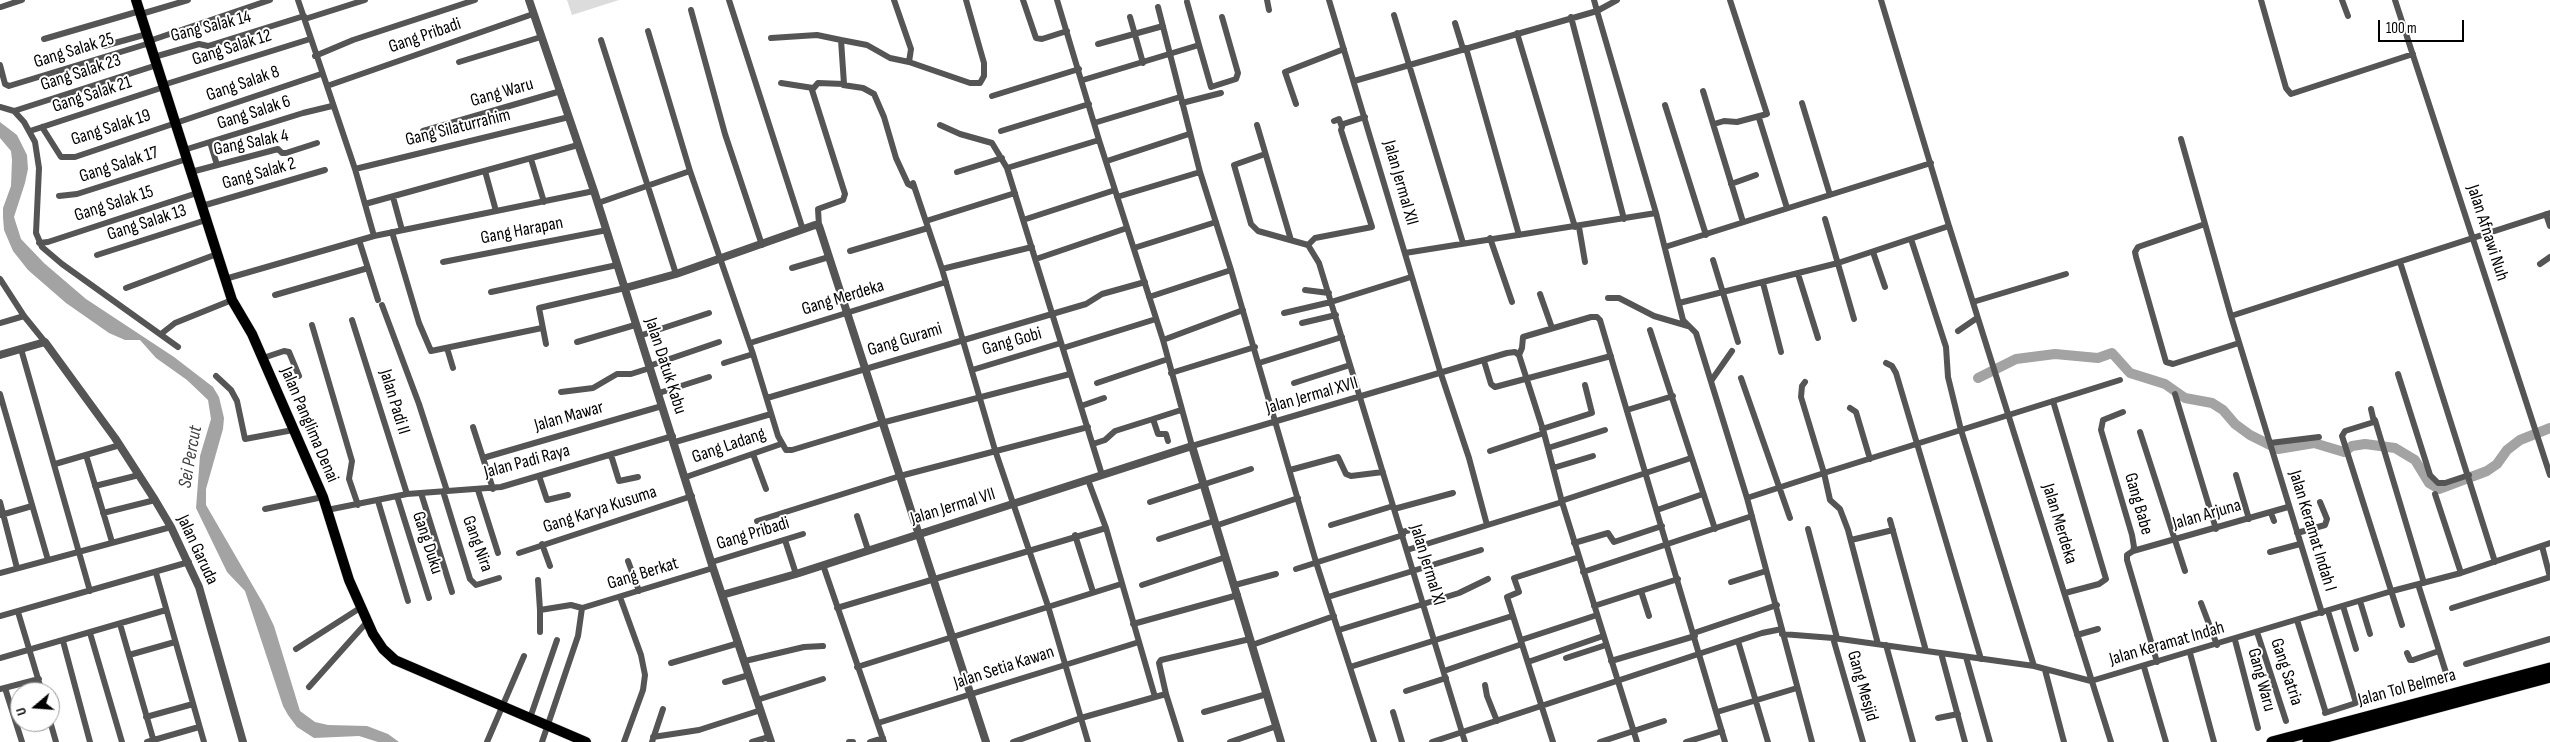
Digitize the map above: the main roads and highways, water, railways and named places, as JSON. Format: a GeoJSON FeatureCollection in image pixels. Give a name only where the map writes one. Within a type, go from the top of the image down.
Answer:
{"type":"FeatureCollection","features":[{"type":"Feature","properties":{"kind":"highway","name":"Jalan Tol Belmera"},"geometry":{"type":"LineString","coordinates":[[2272,742],[2550,668]]}},
{"type":"Feature","properties":{"kind":"highway","name":"Jalan Tol Belmera"},"geometry":{"type":"LineString","coordinates":[[2308,742],[2550,677]]}},
{"type":"Feature","properties":{"kind":"main road","name":"Jalan Panglima Denai"},"geometry":{"type":"LineString","coordinates":[[136,0],[232,300],[251,332],[263,358],[327,510],[348,580],[367,622],[383,649],[395,660],[586,742]]}},
{"type":"Feature","properties":{"kind":"waterway"},"geometry":{"type":"LineString","coordinates":[[1978,378],[2016,359],[2055,354],[2098,358],[2112,353],[2130,373],[2165,384],[2185,398],[2212,403],[2223,410],[2235,424],[2250,435],[2278,449],[2314,443],[2344,452],[2352,446],[2365,444],[2395,448],[2415,460],[2429,483],[2439,489],[2487,471],[2497,464],[2507,450],[2520,440],[2550,428]]}},
{"type":"Feature","properties":{"kind":"water label","name":"Sei Percut"},"geometry":{"type":"Point","coordinates":[191,457]}}]}
